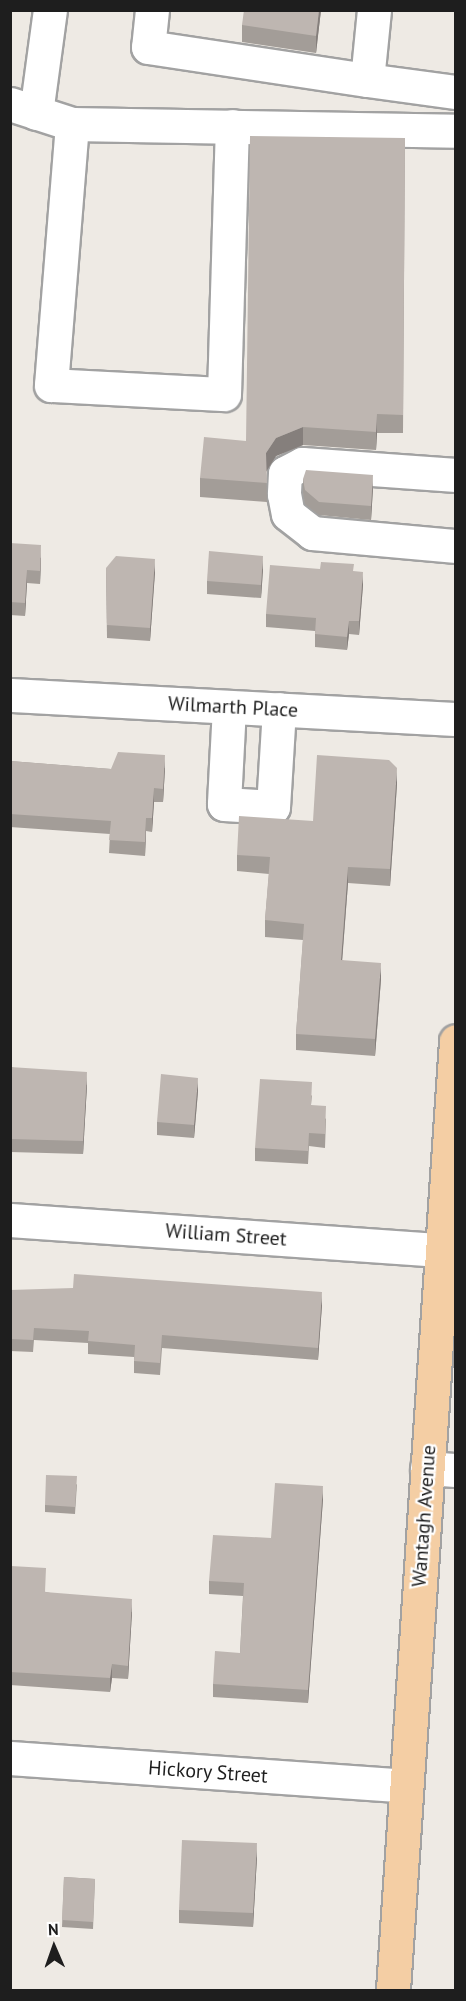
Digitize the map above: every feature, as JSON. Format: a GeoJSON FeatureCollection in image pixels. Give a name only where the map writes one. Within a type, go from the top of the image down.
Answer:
{"type":"FeatureCollection","features":[{"type":"Feature","properties":{"kind":"main road","name":"Wantagh Avenue"},"geometry":{"type":"LineString","coordinates":[[393,1990],[406,1786],[441,1469],[442,1250],[456,1041]]}},
{"type":"Feature","properties":{"kind":"street"},"geometry":{"type":"LineString","coordinates":[[50,10],[23,109],[72,124],[456,131]]}},
{"type":"Feature","properties":{"kind":"street"},"geometry":{"type":"LineString","coordinates":[[152,10],[148,46],[456,92]]}},
{"type":"Feature","properties":{"kind":"street"},"geometry":{"type":"LineString","coordinates":[[367,80],[374,10]]}},
{"type":"Feature","properties":{"kind":"street"},"geometry":{"type":"LineString","coordinates":[[72,124],[51,385],[224,394],[232,126]]}},
{"type":"Feature","properties":{"kind":"street"},"geometry":{"type":"LineString","coordinates":[[456,475],[302,464],[285,473],[284,494],[288,514],[312,533],[456,546]]}},
{"type":"Feature","properties":{"kind":"street","name":"Wilmarth Place"},"geometry":{"type":"LineString","coordinates":[[10,695],[456,719]]}},
{"type":"Feature","properties":{"kind":"street"},"geometry":{"type":"LineString","coordinates":[[228,707],[223,818],[273,807],[279,710]]}},
{"type":"Feature","properties":{"kind":"street","name":"William Street"},"geometry":{"type":"LineString","coordinates":[[10,1220],[442,1250]]}},
{"type":"Feature","properties":{"kind":"street","name":"Hickory Street"},"geometry":{"type":"LineString","coordinates":[[10,1758],[406,1786]]}},
{"type":"Feature","properties":{"kind":"building"},"geometry":{"type":"Polygon","coordinates":[[[244,10],[319,10],[316,36],[242,25],[244,10]]]}},
{"type":"Feature","properties":{"kind":"building"},"geometry":{"type":"Polygon","coordinates":[[[250,136],[405,138],[403,415],[377,414],[376,432],[303,427],[276,438],[266,453],[267,483],[200,478],[204,437],[246,441],[250,136]]]}},
{"type":"Feature","properties":{"kind":"building"},"geometry":{"type":"Polygon","coordinates":[[[306,470],[373,475],[371,506],[319,502],[305,490],[303,479],[306,470]]]}},
{"type":"Feature","properties":{"kind":"building"},"geometry":{"type":"Polygon","coordinates":[[[10,543],[41,545],[40,571],[27,570],[25,603],[10,602],[10,543]]]}},
{"type":"Feature","properties":{"kind":"building"},"geometry":{"type":"Polygon","coordinates":[[[209,551],[263,556],[261,585],[207,581],[209,551]]]}},
{"type":"Feature","properties":{"kind":"building"},"geometry":{"type":"Polygon","coordinates":[[[116,556],[155,559],[150,628],[107,625],[106,568],[116,556]]]}},
{"type":"Feature","properties":{"kind":"building"},"geometry":{"type":"Polygon","coordinates":[[[321,562],[354,564],[353,571],[363,572],[359,621],[349,621],[347,637],[315,634],[316,618],[266,614],[270,565],[320,569],[321,562]]]}},
{"type":"Feature","properties":{"kind":"building"},"geometry":{"type":"Polygon","coordinates":[[[118,752],[165,755],[163,789],[154,788],[152,818],[146,818],[145,842],[109,840],[111,821],[10,814],[10,761],[111,769],[118,752]]]}},
{"type":"Feature","properties":{"kind":"building"},"geometry":{"type":"Polygon","coordinates":[[[317,755],[389,760],[397,768],[390,869],[348,867],[341,960],[381,963],[375,1039],[296,1034],[304,924],[265,920],[270,857],[237,855],[239,816],[313,821],[317,755]]]}},
{"type":"Feature","properties":{"kind":"building"},"geometry":{"type":"Polygon","coordinates":[[[10,1067],[87,1072],[83,1141],[10,1139],[10,1067]]]}},
{"type":"Feature","properties":{"kind":"building"},"geometry":{"type":"Polygon","coordinates":[[[161,1074],[198,1078],[194,1125],[157,1122],[161,1074]]]}},
{"type":"Feature","properties":{"kind":"building"},"geometry":{"type":"Polygon","coordinates":[[[260,1079],[312,1082],[311,1105],[326,1106],[325,1134],[309,1133],[308,1151],[255,1148],[260,1079]]]}},
{"type":"Feature","properties":{"kind":"building"},"geometry":{"type":"Polygon","coordinates":[[[74,1274],[322,1292],[318,1348],[162,1335],[160,1363],[134,1361],[135,1345],[88,1341],[89,1331],[34,1328],[33,1340],[10,1339],[10,1290],[73,1288],[74,1274]]]}},
{"type":"Feature","properties":{"kind":"building"},"geometry":{"type":"Polygon","coordinates":[[[46,1475],[77,1476],[75,1507],[45,1505],[46,1475]]]}},
{"type":"Feature","properties":{"kind":"building"},"geometry":{"type":"Polygon","coordinates":[[[275,1483],[323,1486],[308,1690],[213,1684],[215,1651],[240,1653],[244,1583],[209,1581],[213,1535],[271,1538],[275,1483]]]}},
{"type":"Feature","properties":{"kind":"building"},"geometry":{"type":"Polygon","coordinates":[[[11,1566],[46,1568],[45,1592],[132,1599],[128,1666],[112,1664],[110,1678],[10,1672],[11,1566]]]}},
{"type":"Feature","properties":{"kind":"building"},"geometry":{"type":"Polygon","coordinates":[[[182,1840],[257,1843],[253,1913],[179,1910],[182,1840]]]}},
{"type":"Feature","properties":{"kind":"building"},"geometry":{"type":"Polygon","coordinates":[[[64,1877],[95,1879],[93,1922],[62,1920],[64,1877]]]}}]}
